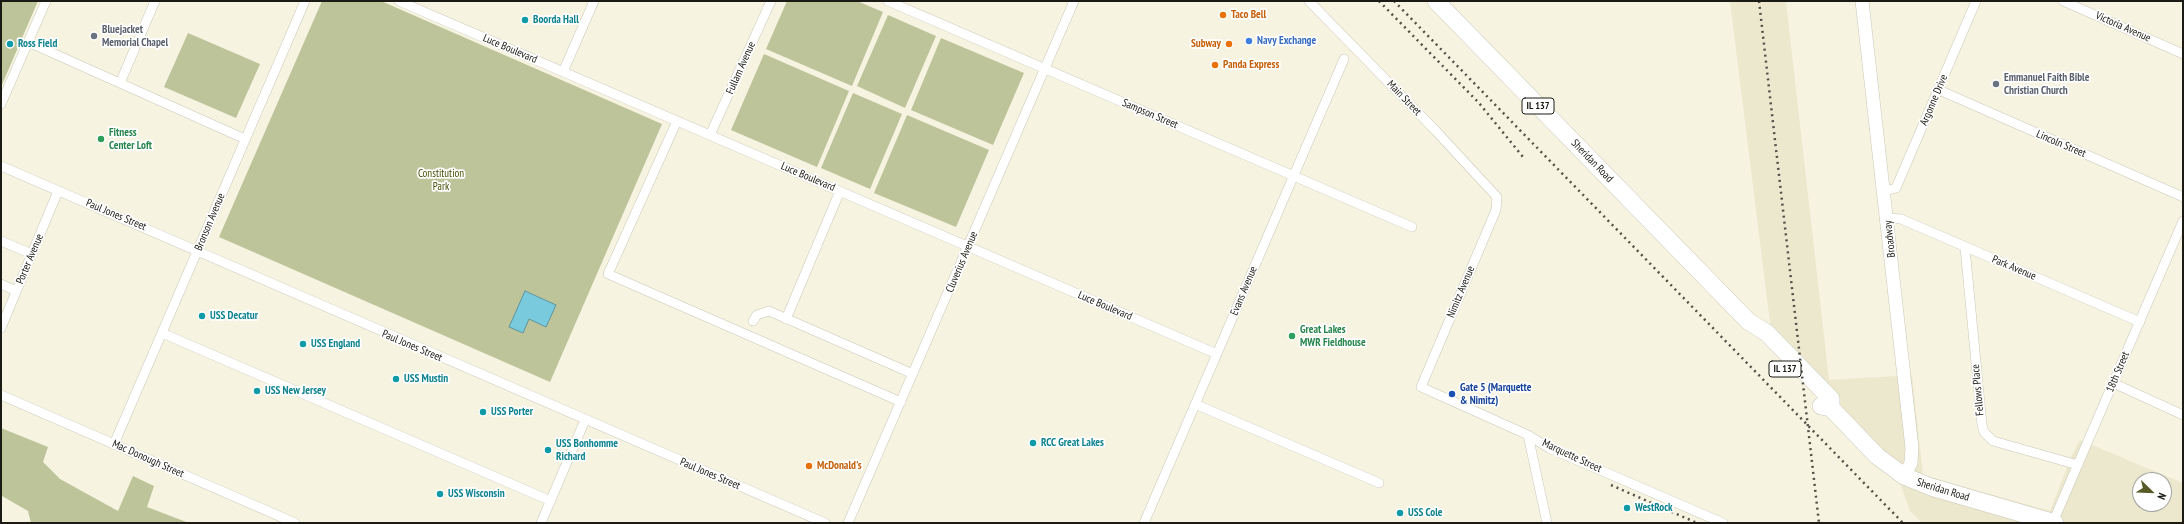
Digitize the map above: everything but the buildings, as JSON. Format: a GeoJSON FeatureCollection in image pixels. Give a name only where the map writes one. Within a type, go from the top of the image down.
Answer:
{"type":"FeatureCollection","features":[{"type":"Feature","properties":{"kind":"highway","name":"Sheridan Road"},"geometry":{"type":"LineString","coordinates":[[1436,1],[1748,321],[1767,333],[1831,399],[1831,408],[1877,456],[1904,476],[1930,487],[2054,523]]}},
{"type":"Feature","properties":{"kind":"street"},"geometry":{"type":"LineString","coordinates":[[1,104],[46,1]]}},
{"type":"Feature","properties":{"kind":"street"},"geometry":{"type":"LineString","coordinates":[[120,83],[155,1]]}},
{"type":"Feature","properties":{"kind":"street","name":"Bronson Avenue"},"geometry":{"type":"LineString","coordinates":[[114,444],[305,1]]}},
{"type":"Feature","properties":{"kind":"street","name":"Luce Boulevard"},"geometry":{"type":"LineString","coordinates":[[399,1],[1217,354]]}},
{"type":"Feature","properties":{"kind":"street"},"geometry":{"type":"LineString","coordinates":[[564,72],[594,1]]}},
{"type":"Feature","properties":{"kind":"street","name":"Fullam Avenue"},"geometry":{"type":"LineString","coordinates":[[710,135],[771,1]]}},
{"type":"Feature","properties":{"kind":"street","name":"Sampson Street"},"geometry":{"type":"LineString","coordinates":[[888,1],[1412,227]]}},
{"type":"Feature","properties":{"kind":"street","name":"Cluverius Avenue"},"geometry":{"type":"LineString","coordinates":[[848,523],[969,247],[1074,1]]}},
{"type":"Feature","properties":{"kind":"street","name":"Main Street"},"geometry":{"type":"LineString","coordinates":[[1309,1],[1435,130],[1497,197]]}},
{"type":"Feature","properties":{"kind":"street","name":"Broadway"},"geometry":{"type":"LineString","coordinates":[[1862,1],[1885,191],[1912,448],[1911,463],[1904,476]]}},
{"type":"Feature","properties":{"kind":"street","name":"Argonne Drive"},"geometry":{"type":"LineString","coordinates":[[1885,191],[1896,188],[1976,1]]}},
{"type":"Feature","properties":{"kind":"street","name":"Victoria Avenue"},"geometry":{"type":"LineString","coordinates":[[2063,1],[2183,54]]}},
{"type":"Feature","properties":{"kind":"street"},"geometry":{"type":"LineString","coordinates":[[28,42],[245,139]]}},
{"type":"Feature","properties":{"kind":"street","name":"Evans Avenue"},"geometry":{"type":"LineString","coordinates":[[1144,523],[1344,59]]}},
{"type":"Feature","properties":{"kind":"street","name":"Lincoln Street"},"geometry":{"type":"LineString","coordinates":[[1939,90],[2183,197]]}},
{"type":"Feature","properties":{"kind":"street"},"geometry":{"type":"LineString","coordinates":[[677,121],[608,274],[901,402]]}},
{"type":"Feature","properties":{"kind":"street","name":"Paul Jones Street"},"geometry":{"type":"LineString","coordinates":[[1,166],[198,250],[374,329],[825,523]]}},
{"type":"Feature","properties":{"kind":"street","name":"Porter Avenue"},"geometry":{"type":"LineString","coordinates":[[1,328],[58,191]]}},
{"type":"Feature","properties":{"kind":"street"},"geometry":{"type":"LineString","coordinates":[[786,319],[840,191]]}},
{"type":"Feature","properties":{"kind":"street","name":"Nimitz Avenue"},"geometry":{"type":"LineString","coordinates":[[1421,387],[1496,210],[1497,197]]}},
{"type":"Feature","properties":{"kind":"street","name":"Park Avenue"},"geometry":{"type":"LineString","coordinates":[[1888,218],[1901,219],[1965,248],[2140,322]]}},
{"type":"Feature","properties":{"kind":"street","name":"18th Street"},"geometry":{"type":"LineString","coordinates":[[2054,523],[2183,222]]}},
{"type":"Feature","properties":{"kind":"street"},"geometry":{"type":"LineString","coordinates":[[1,241],[32,254]]}},
{"type":"Feature","properties":{"kind":"street","name":"Fellows Place"},"geometry":{"type":"LineString","coordinates":[[1965,248],[1982,425],[1984,432],[1993,441],[2078,465]]}},
{"type":"Feature","properties":{"kind":"street"},"geometry":{"type":"LineString","coordinates":[[1,284],[16,291]]}},
{"type":"Feature","properties":{"kind":"street"},"geometry":{"type":"LineString","coordinates":[[753,321],[757,315],[764,311],[913,374]]}},
{"type":"Feature","properties":{"kind":"street"},"geometry":{"type":"LineString","coordinates":[[162,333],[551,501]]}},
{"type":"Feature","properties":{"kind":"street"},"geometry":{"type":"LineString","coordinates":[[2113,384],[2183,415]]}},
{"type":"Feature","properties":{"kind":"street","name":"Marquette Street"},"geometry":{"type":"LineString","coordinates":[[1421,387],[1528,435],[1549,448],[1723,523]]}},
{"type":"Feature","properties":{"kind":"street","name":"Mac Donough Street"},"geometry":{"type":"LineString","coordinates":[[1,395],[295,523]]}},
{"type":"Feature","properties":{"kind":"street"},"geometry":{"type":"LineString","coordinates":[[1195,404],[1379,483]]}},
{"type":"Feature","properties":{"kind":"street"},"geometry":{"type":"LineString","coordinates":[[541,523],[585,420]]}},
{"type":"Feature","properties":{"kind":"street"},"geometry":{"type":"LineString","coordinates":[[1528,435],[1547,523]]}},
{"type":"Feature","properties":{"kind":"shaded area"},"geometry":{"type":"Polygon","coordinates":[[[1730,1],[1786,1],[1829,380],[1912,375],[1923,475],[2050,511],[2071,457],[2080,440],[2157,472],[2132,472],[2132,512],[2172,512],[2172,478],[2183,483],[2183,523],[1922,523],[1910,511],[1892,461],[1828,395],[1771,331],[1730,1]]]}},
{"type":"Feature","properties":{"kind":"green space","name":"Ross Field"},"geometry":{"type":"Polygon","coordinates":[[[1,1],[38,1],[1,87],[1,1]]]}},
{"type":"Feature","properties":{"kind":"green space","name":"Constitution Park"},"geometry":{"type":"Polygon","coordinates":[[[322,1],[381,1],[662,124],[550,382],[219,237],[322,1]]]}},
{"type":"Feature","properties":{"kind":"green space"},"geometry":{"type":"Polygon","coordinates":[[[787,1],[857,1],[883,12],[852,86],[766,49],[787,1]]]}},
{"type":"Feature","properties":{"kind":"green space"},"geometry":{"type":"Polygon","coordinates":[[[888,15],[936,36],[905,108],[857,86],[888,15]]]}},
{"type":"Feature","properties":{"kind":"green space"},"geometry":{"type":"Polygon","coordinates":[[[188,33],[260,64],[236,118],[164,87],[188,33]]]}},
{"type":"Feature","properties":{"kind":"green space"},"geometry":{"type":"Polygon","coordinates":[[[941,38],[1024,73],[993,145],[911,110],[941,38]]]}},
{"type":"Feature","properties":{"kind":"green space"},"geometry":{"type":"Polygon","coordinates":[[[764,54],[849,91],[817,167],[731,130],[764,54]]]}},
{"type":"Feature","properties":{"kind":"green space"},"geometry":{"type":"Polygon","coordinates":[[[853,93],[902,114],[870,189],[821,168],[853,93]]]}},
{"type":"Feature","properties":{"kind":"green space"},"geometry":{"type":"Polygon","coordinates":[[[907,115],[989,150],[956,227],[874,193],[907,115]]]}},
{"type":"Feature","properties":{"kind":"green space"},"geometry":{"type":"Polygon","coordinates":[[[1,428],[48,447],[43,462],[60,479],[118,511],[133,476],[154,486],[147,507],[189,523],[31,523],[28,511],[2,496],[1,428]]]}},
{"type":"Feature","properties":{"kind":"water"},"geometry":{"type":"Polygon","coordinates":[[[525,291],[556,305],[546,327],[529,319],[523,333],[509,327],[525,291]]]}},
{"type":"Feature","properties":{"kind":"railway"},"geometry":{"type":"LineString","coordinates":[[1379,1],[1479,103],[1523,157]]}},
{"type":"Feature","properties":{"kind":"railway"},"geometry":{"type":"LineString","coordinates":[[1394,1],[1903,523]]}},
{"type":"Feature","properties":{"kind":"railway"},"geometry":{"type":"LineString","coordinates":[[1759,1],[1819,523]]}},
{"type":"Feature","properties":{"kind":"railway"},"geometry":{"type":"LineString","coordinates":[[1611,485],[1697,523]]}},
{"type":"Feature","properties":{"kind":"place","name":"Taco Bell"},"geometry":{"type":"Point","coordinates":[1223,15]}},
{"type":"Feature","properties":{"kind":"place","name":"Boorda Hall"},"geometry":{"type":"Point","coordinates":[525,20]}},
{"type":"Feature","properties":{"kind":"place","name":"Bluejacket Memorial Chapel"},"geometry":{"type":"Point","coordinates":[94,36]}},
{"type":"Feature","properties":{"kind":"place","name":"Navy Exchange"},"geometry":{"type":"Point","coordinates":[1249,41]}},
{"type":"Feature","properties":{"kind":"place","name":"Ross Field"},"geometry":{"type":"Point","coordinates":[10,44]}},
{"type":"Feature","properties":{"kind":"place","name":"Subway"},"geometry":{"type":"Point","coordinates":[1229,44]}},
{"type":"Feature","properties":{"kind":"place","name":"Panda Express"},"geometry":{"type":"Point","coordinates":[1215,65]}},
{"type":"Feature","properties":{"kind":"place","name":"Emmanuel Faith Bible Christian Church"},"geometry":{"type":"Point","coordinates":[1996,84]}},
{"type":"Feature","properties":{"kind":"place","name":"Fitness Center Loft"},"geometry":{"type":"Point","coordinates":[101,139]}},
{"type":"Feature","properties":{"kind":"place","name":"USS Decatur"},"geometry":{"type":"Point","coordinates":[202,316]}},
{"type":"Feature","properties":{"kind":"place","name":"Great Lakes MWR Fieldhouse"},"geometry":{"type":"Point","coordinates":[1292,336]}},
{"type":"Feature","properties":{"kind":"place","name":"USS England"},"geometry":{"type":"Point","coordinates":[303,344]}},
{"type":"Feature","properties":{"kind":"place","name":"USS Mustin"},"geometry":{"type":"Point","coordinates":[396,379]}},
{"type":"Feature","properties":{"kind":"place","name":"USS New Jersey"},"geometry":{"type":"Point","coordinates":[257,391]}},
{"type":"Feature","properties":{"kind":"place","name":"Gate 5 (Marquette & Nimitz)"},"geometry":{"type":"Point","coordinates":[1452,394]}},
{"type":"Feature","properties":{"kind":"place","name":"USS Porter"},"geometry":{"type":"Point","coordinates":[483,412]}},
{"type":"Feature","properties":{"kind":"place","name":"RCC Great Lakes"},"geometry":{"type":"Point","coordinates":[1033,443]}},
{"type":"Feature","properties":{"kind":"place","name":"USS Bonhomme Richard"},"geometry":{"type":"Point","coordinates":[548,450]}},
{"type":"Feature","properties":{"kind":"place","name":"McDonald's"},"geometry":{"type":"Point","coordinates":[809,466]}},
{"type":"Feature","properties":{"kind":"place","name":"USS Wisconsin"},"geometry":{"type":"Point","coordinates":[440,494]}},
{"type":"Feature","properties":{"kind":"place","name":"WestRock"},"geometry":{"type":"Point","coordinates":[1627,508]}},
{"type":"Feature","properties":{"kind":"place","name":"USS Cole"},"geometry":{"type":"Point","coordinates":[1400,513]}}]}
